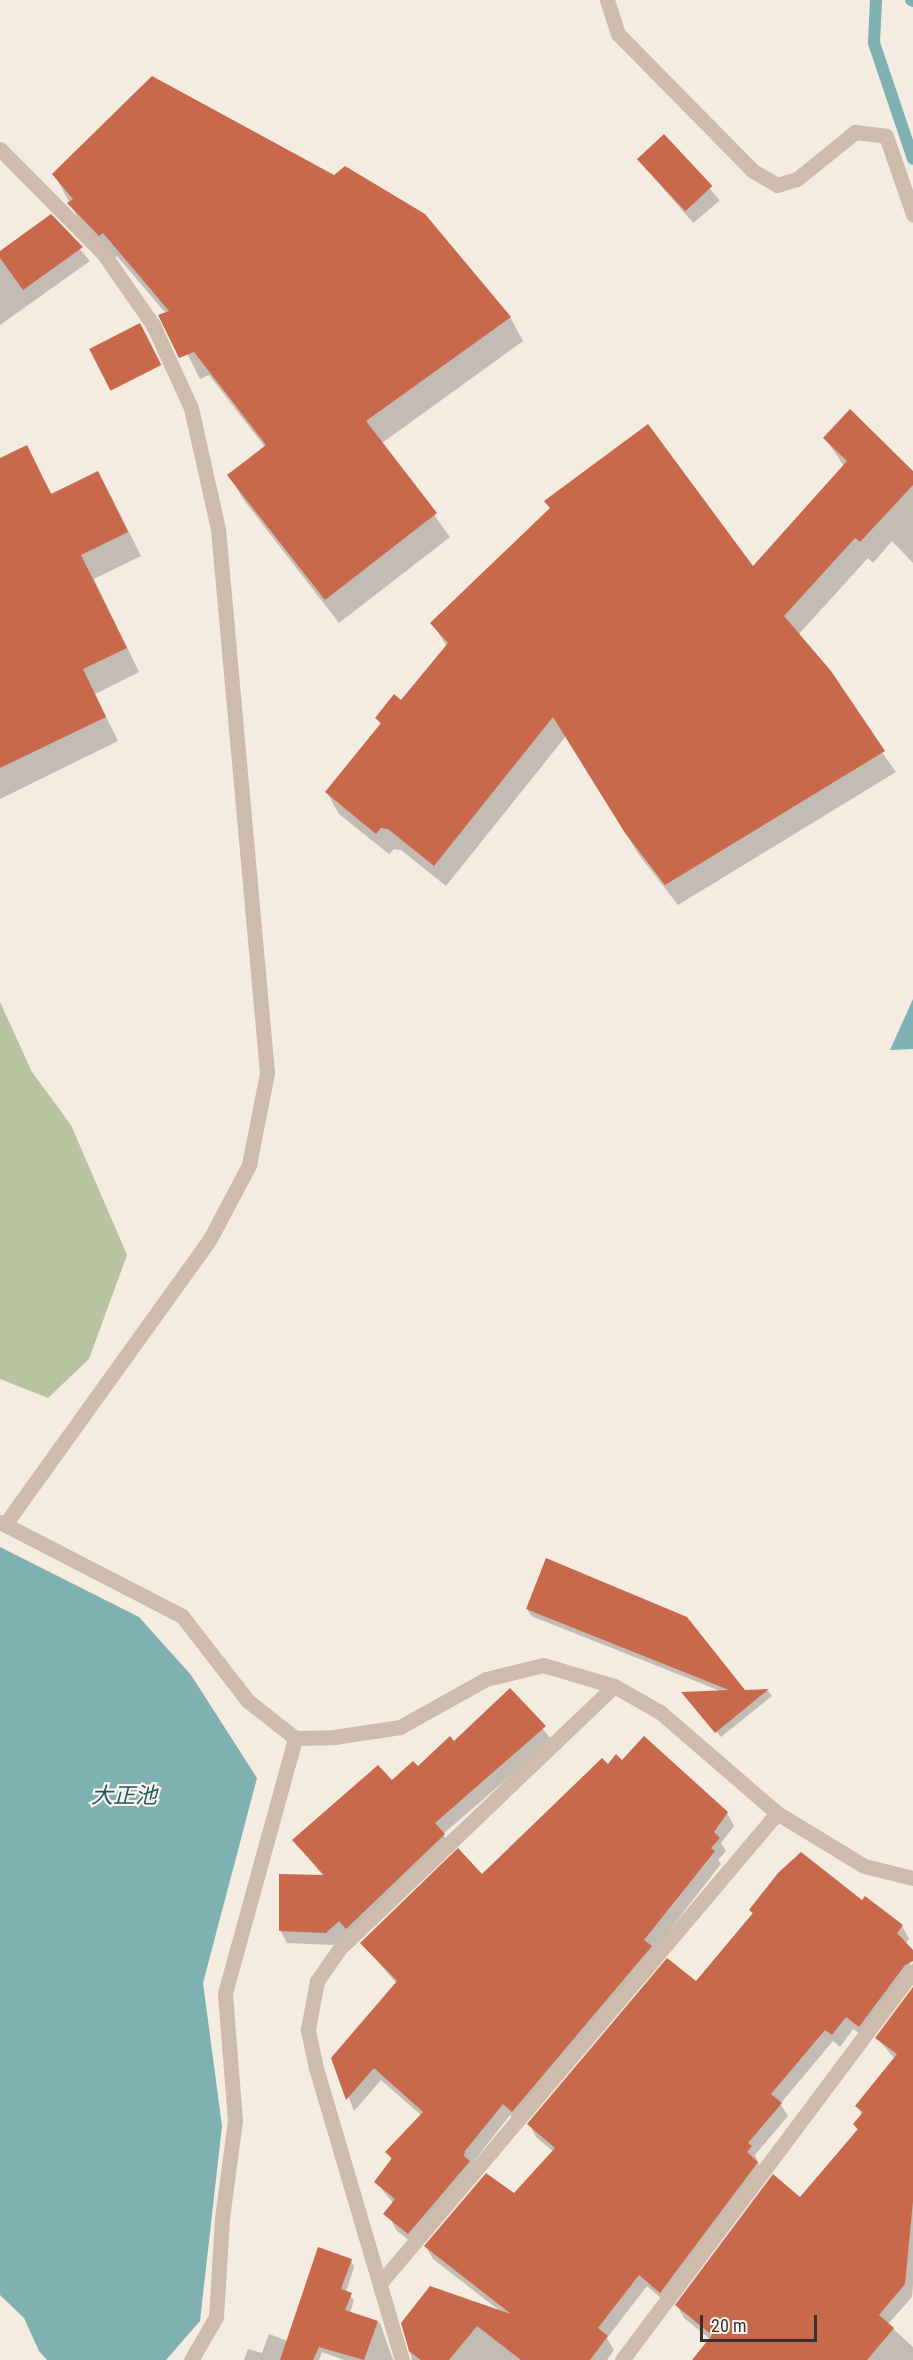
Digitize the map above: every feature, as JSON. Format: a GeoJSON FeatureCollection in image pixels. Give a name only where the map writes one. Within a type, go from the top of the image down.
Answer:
{"type":"FeatureCollection","features":[{"type":"Feature","properties":{"kind":"street"},"geometry":{"type":"LineString","coordinates":[[607,0],[618,34],[753,171],[777,185],[797,178],[855,132],[886,136],[913,214]]}},
{"type":"Feature","properties":{"kind":"street"},"geometry":{"type":"LineString","coordinates":[[0,149],[103,253],[153,326],[191,408],[218,529],[267,1073],[249,1165],[210,1239],[2,1523],[182,1616],[248,1701],[295,1738],[334,1737],[400,1727],[486,1678],[543,1665],[614,1686],[660,1712],[777,1813],[864,1866],[913,1878]]}},
{"type":"Feature","properties":{"kind":"street"},"geometry":{"type":"LineString","coordinates":[[402,2360],[381,2282],[316,2068],[308,2029],[316,1981],[340,1948],[614,1686]]}},
{"type":"Feature","properties":{"kind":"street"},"geometry":{"type":"LineString","coordinates":[[191,2360],[216,2317],[222,2218],[235,2121],[225,1993],[295,1738]]}},
{"type":"Feature","properties":{"kind":"street"},"geometry":{"type":"LineString","coordinates":[[381,2282],[777,1813]]}},
{"type":"Feature","properties":{"kind":"street"},"geometry":{"type":"LineString","coordinates":[[622,2360],[913,1971]]}},
{"type":"Feature","properties":{"kind":"green space"},"geometry":{"type":"Polygon","coordinates":[[[0,1002],[32,1072],[71,1125],[127,1255],[89,1359],[48,1398],[0,1379],[0,1002]]]}},
{"type":"Feature","properties":{"kind":"water"},"geometry":{"type":"Polygon","coordinates":[[[913,999],[913,1049],[890,1050],[913,999]]]}},
{"type":"Feature","properties":{"kind":"water","name":"大正池"},"geometry":{"type":"Polygon","coordinates":[[[0,1547],[139,1617],[191,1675],[257,1778],[203,1983],[222,2126],[200,2321],[166,2360],[47,2360],[39,2351],[24,2318],[0,2295],[0,1547]]]}},
{"type":"Feature","properties":{"kind":"building"},"geometry":{"type":"Polygon","coordinates":[[[152,76],[334,175],[345,166],[425,214],[511,317],[366,421],[437,513],[325,600],[227,475],[266,445],[194,352],[179,358],[158,315],[169,311],[103,233],[99,236],[67,203],[73,199],[52,174],[152,76]]]}},
{"type":"Feature","properties":{"kind":"building"},"geometry":{"type":"Polygon","coordinates":[[[664,134],[712,186],[685,211],[637,159],[664,134]]]}},
{"type":"Feature","properties":{"kind":"building"},"geometry":{"type":"Polygon","coordinates":[[[51,214],[83,247],[23,290],[0,258],[0,251],[51,214]]]}},
{"type":"Feature","properties":{"kind":"building"},"geometry":{"type":"Polygon","coordinates":[[[140,323],[161,365],[111,391],[89,349],[140,323]]]}},
{"type":"Feature","properties":{"kind":"building"},"geometry":{"type":"Polygon","coordinates":[[[850,409],[913,471],[913,485],[860,542],[855,538],[784,616],[831,671],[885,751],[665,885],[625,833],[553,717],[434,866],[388,829],[381,828],[376,834],[325,792],[381,723],[375,718],[394,694],[401,700],[448,643],[430,623],[550,508],[544,501],[648,424],[753,566],[847,461],[823,438],[850,409]]]}},
{"type":"Feature","properties":{"kind":"building"},"geometry":{"type":"Polygon","coordinates":[[[27,445],[51,494],[98,471],[128,532],[81,555],[127,648],[83,669],[106,717],[0,768],[0,458],[27,445]]]}},
{"type":"Feature","properties":{"kind":"building"},"geometry":{"type":"Polygon","coordinates":[[[546,1558],[687,1617],[745,1690],[769,1689],[715,1733],[681,1692],[729,1690],[526,1609],[546,1558]]]}},
{"type":"Feature","properties":{"kind":"building"},"geometry":{"type":"Polygon","coordinates":[[[510,1688],[546,1726],[435,1823],[445,1834],[346,1929],[339,1921],[326,1933],[279,1931],[279,1874],[324,1875],[292,1840],[378,1765],[392,1780],[413,1761],[418,1766],[450,1736],[454,1741],[510,1688]]]}},
{"type":"Feature","properties":{"kind":"building"},"geometry":{"type":"Polygon","coordinates":[[[644,1736],[728,1812],[714,1832],[720,1838],[711,1848],[715,1851],[644,1940],[652,1946],[512,2112],[503,2104],[465,2151],[464,2156],[470,2161],[408,2234],[383,2214],[395,2199],[374,2182],[392,2158],[385,2152],[423,2112],[374,2068],[346,2100],[331,2058],[397,1981],[360,1943],[458,1848],[482,1874],[602,1758],[608,1764],[616,1754],[622,1760],[644,1736]]]}},
{"type":"Feature","properties":{"kind":"building"},"geometry":{"type":"Polygon","coordinates":[[[801,1852],[862,1900],[865,1896],[903,1925],[897,1933],[913,1950],[913,1961],[905,1965],[859,2027],[846,2017],[832,2035],[825,2030],[771,2094],[782,2103],[748,2143],[752,2146],[747,2152],[758,2162],[660,2293],[639,2275],[598,2328],[608,2336],[590,2360],[521,2360],[477,2326],[449,2360],[421,2360],[409,2351],[401,2323],[430,2286],[511,2314],[424,2246],[486,2173],[514,2193],[555,2148],[527,2124],[667,1958],[696,1981],[753,1913],[749,1910],[778,1873],[801,1852]]]}},
{"type":"Feature","properties":{"kind":"building"},"geometry":{"type":"Polygon","coordinates":[[[913,1987],[913,2201],[905,2284],[879,2315],[894,2328],[867,2360],[692,2360],[712,2335],[675,2305],[773,2174],[800,2197],[858,2129],[853,2124],[863,2112],[855,2106],[897,2054],[875,2038],[913,1987]]]}},
{"type":"Feature","properties":{"kind":"building"},"geometry":{"type":"Polygon","coordinates":[[[318,2247],[352,2259],[341,2289],[352,2293],[345,2310],[378,2321],[364,2360],[319,2347],[313,2360],[280,2360],[318,2247]]]}},
{"type":"Feature","properties":{"kind":"waterway"},"geometry":{"type":"LineString","coordinates":[[876,0],[874,43],[913,159]]}}]}
